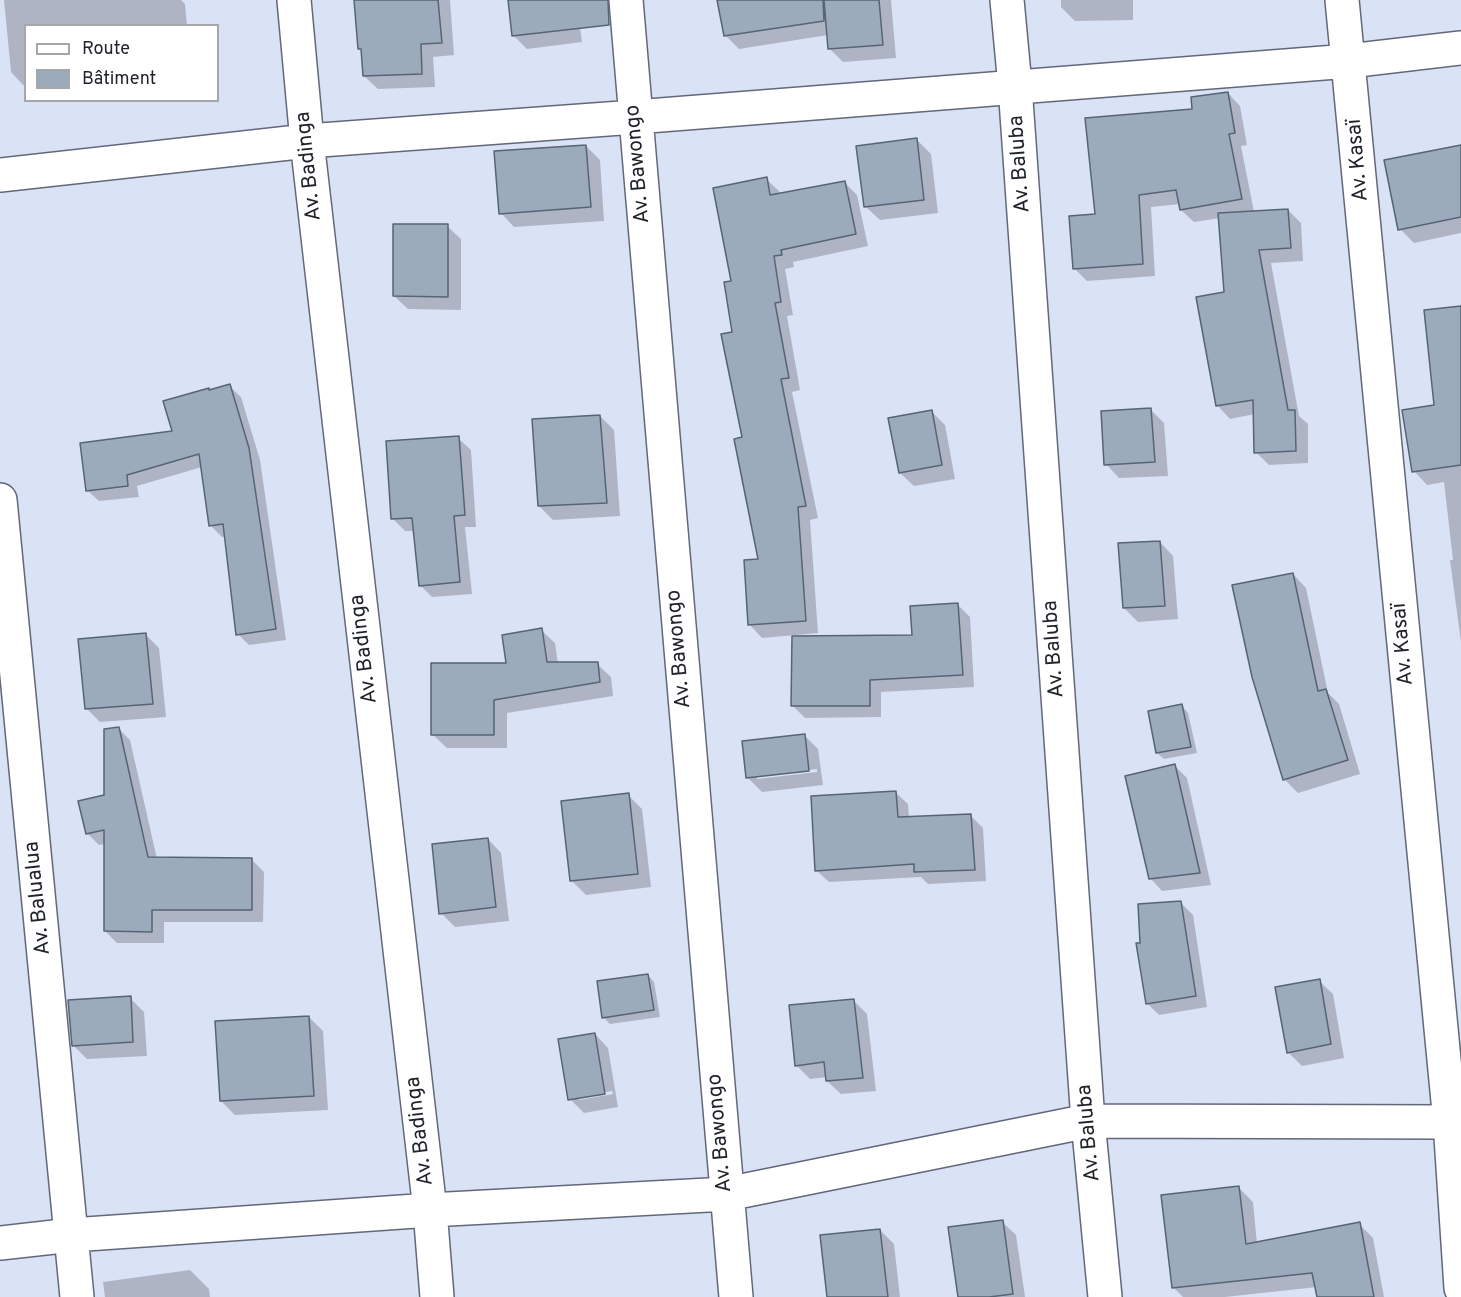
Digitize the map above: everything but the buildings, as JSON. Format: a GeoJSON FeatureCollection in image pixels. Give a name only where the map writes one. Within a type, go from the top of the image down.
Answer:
{"type":"FeatureCollection","features":[{"type":"Feature","properties":{"kind":"street","name":"Av. Badinga"},"geometry":{"type":"LineString","coordinates":[[294,0],[307,141],[430,1209],[437,1297]]}},
{"type":"Feature","properties":{"kind":"street","name":"Av. Bawongo"},"geometry":{"type":"LineString","coordinates":[[626,0],[736,1297]]}},
{"type":"Feature","properties":{"kind":"street","name":"Av. Baluba"},"geometry":{"type":"LineString","coordinates":[[1006,0],[1015,86],[1088,1121],[1105,1297]]}},
{"type":"Feature","properties":{"kind":"street","name":"Av. Kasaï"},"geometry":{"type":"LineString","coordinates":[[1342,0],[1455,1121],[1461,1288]]}},
{"type":"Feature","properties":{"kind":"street"},"geometry":{"type":"LineString","coordinates":[[0,175],[307,141],[1349,61],[1461,48]]}},
{"type":"Feature","properties":{"kind":"street","name":"Av. Balualua"},"geometry":{"type":"LineString","coordinates":[[0,500],[77,1297]]}},
{"type":"Feature","properties":{"kind":"street"},"geometry":{"type":"LineString","coordinates":[[0,1243],[72,1235],[430,1209],[726,1194],[1088,1121],[1455,1121]]}}]}
